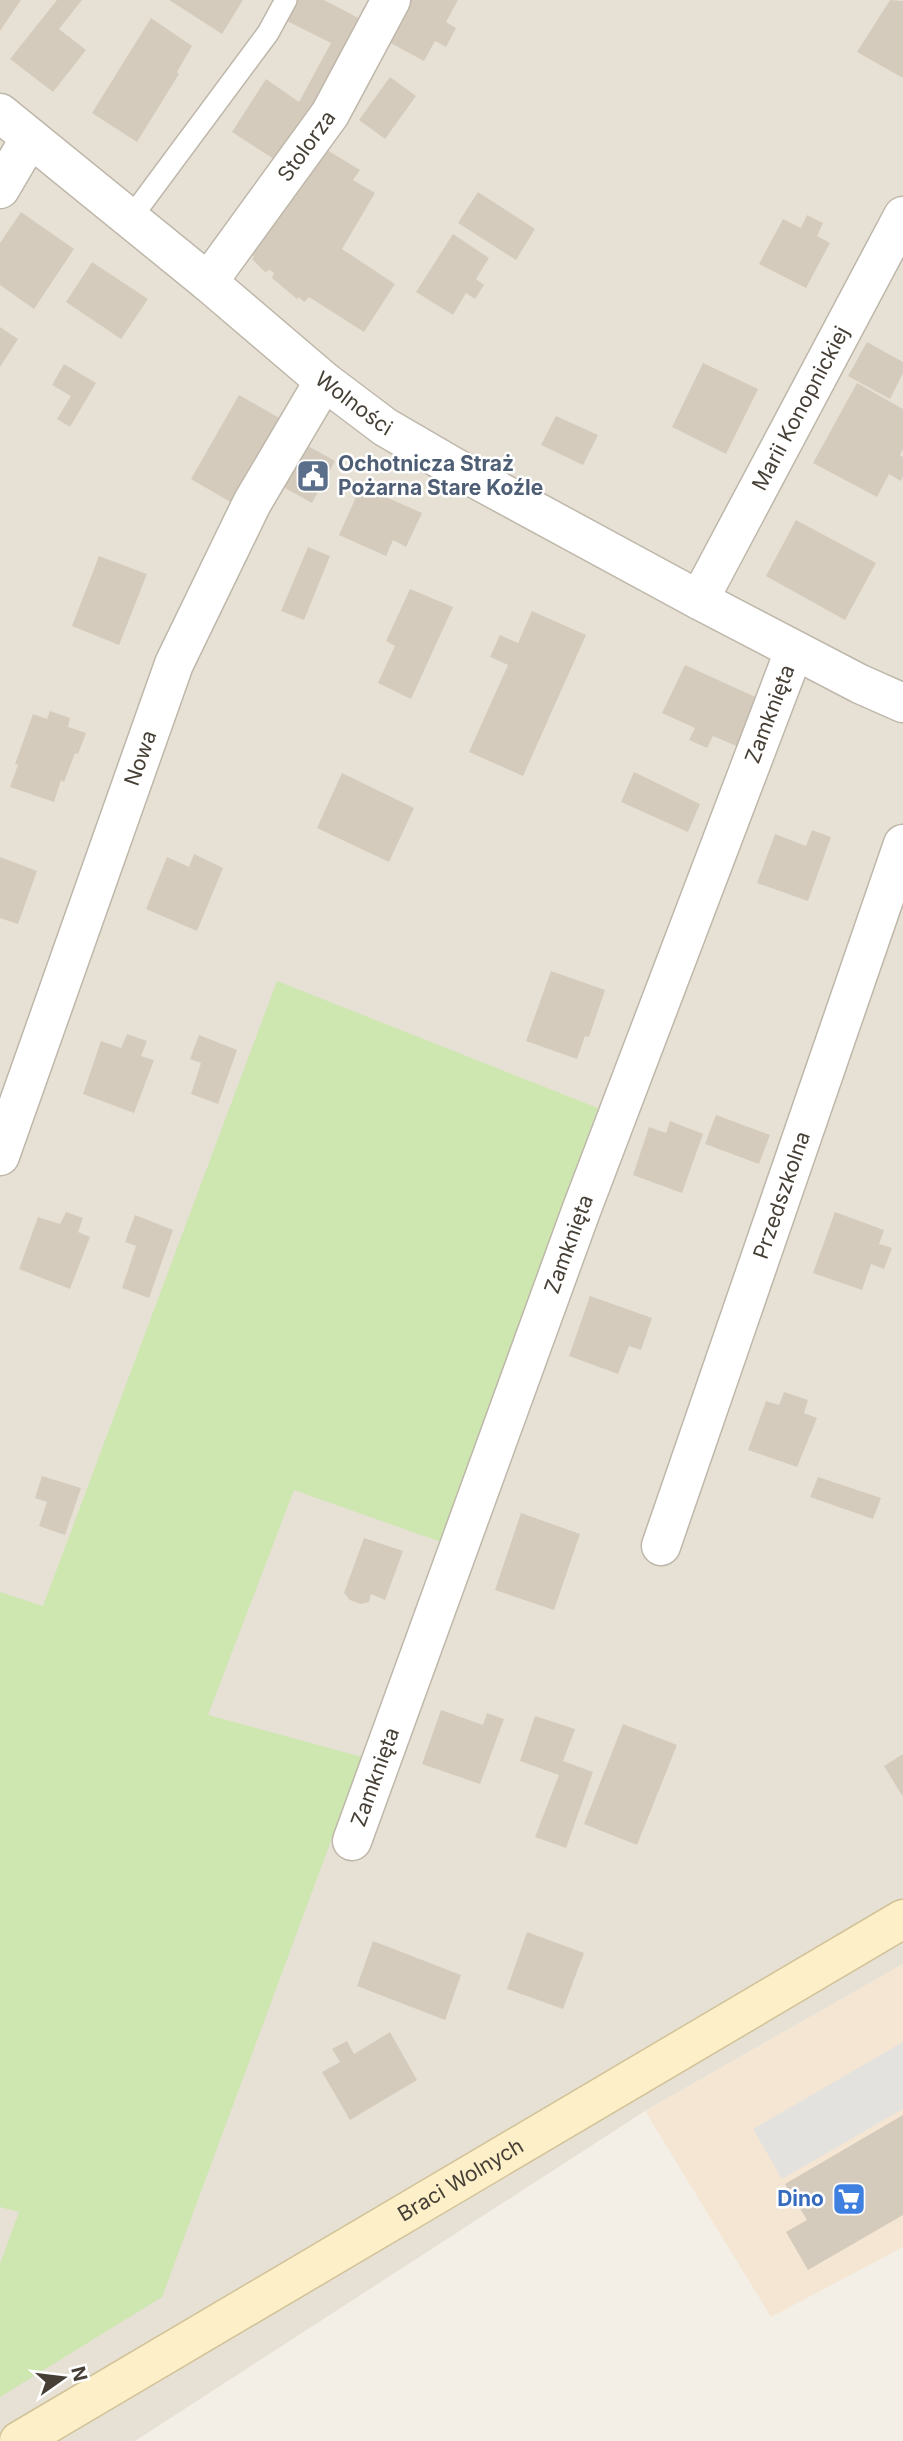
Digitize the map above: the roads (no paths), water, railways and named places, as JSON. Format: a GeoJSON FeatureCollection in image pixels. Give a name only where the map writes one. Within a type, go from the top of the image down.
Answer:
{"type":"FeatureCollection","features":[{"type":"Feature","properties":{"kind":"main road","name":"Braci Wolnych"},"geometry":{"type":"LineString","coordinates":[[19,2441],[903,1919]]}},
{"type":"Feature","properties":{"kind":"street","name":"Stolorza"},"geometry":{"type":"LineString","coordinates":[[208,282],[330,114],[391,0]]}},
{"type":"Feature","properties":{"kind":"street","name":"Wolności"},"geometry":{"type":"LineString","coordinates":[[0,113],[208,282],[324,381],[385,427],[452,467],[794,651],[903,703]]}},
{"type":"Feature","properties":{"kind":"street"},"geometry":{"type":"LineString","coordinates":[[0,190],[30,138]]}},
{"type":"Feature","properties":{"kind":"street","name":"Marii Konopnickiej"},"geometry":{"type":"LineString","coordinates":[[699,600],[903,216]]}},
{"type":"Feature","properties":{"kind":"street","name":"Nowa"},"geometry":{"type":"LineString","coordinates":[[0,1156],[174,664],[252,503],[324,381]]}},
{"type":"Feature","properties":{"kind":"street","name":"Zamknięta"},"geometry":{"type":"LineString","coordinates":[[352,1841],[581,1211],[794,651]]}},
{"type":"Feature","properties":{"kind":"street","name":"Przedszkolna"},"geometry":{"type":"LineString","coordinates":[[661,1546],[903,844]]}},
{"type":"Feature","properties":{"kind":"lane"},"geometry":{"type":"LineString","coordinates":[[130,219],[268,33],[286,0]]}},
{"type":"Feature","properties":{"kind":"place","name":"Ochotnicza Straż Pożarna Stare Koźle"},"geometry":{"type":"Point","coordinates":[313,476]}},
{"type":"Feature","properties":{"kind":"place","name":"Dino"},"geometry":{"type":"Point","coordinates":[849,2199]}}]}
